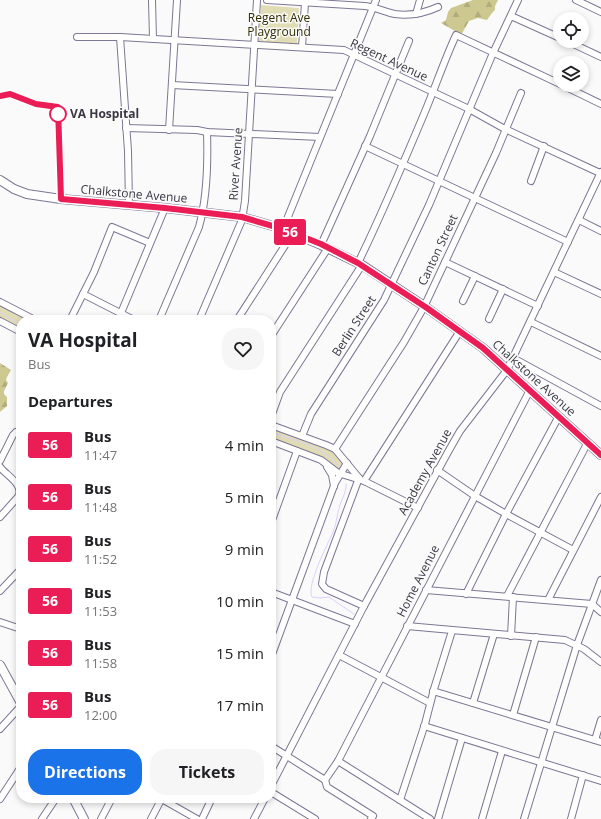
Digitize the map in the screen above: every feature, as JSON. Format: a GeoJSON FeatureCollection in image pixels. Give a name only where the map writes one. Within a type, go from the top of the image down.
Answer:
{"type":"FeatureCollection","features":[{"type":"Feature","properties":{"kind":"main road","name":"Chalkstone Avenue"},"geometry":{"type":"LineString","coordinates":[[0,180],[14,189],[27,194],[61,199],[165,208],[242,217],[283,229],[325,246],[360,264],[483,348],[601,454]]}},
{"type":"Feature","properties":{"kind":"main road"},"geometry":{"type":"LineString","coordinates":[[0,665],[16,695]]}},
{"type":"Feature","properties":{"kind":"main road"},"geometry":{"type":"LineString","coordinates":[[76,803],[84,819]]}},
{"type":"Feature","properties":{"kind":"street"},"geometry":{"type":"LineString","coordinates":[[152,0],[153,39]]}},
{"type":"Feature","properties":{"kind":"street"},"geometry":{"type":"LineString","coordinates":[[169,130],[176,40],[177,0]]}},
{"type":"Feature","properties":{"kind":"street","name":"River Avenue"},"geometry":{"type":"LineString","coordinates":[[201,315],[242,220],[245,201],[256,0]]}},
{"type":"Feature","properties":{"kind":"street"},"geometry":{"type":"LineString","coordinates":[[267,0],[374,7],[395,14],[416,14],[428,12],[438,7]]}},
{"type":"Feature","properties":{"kind":"street"},"geometry":{"type":"LineString","coordinates":[[283,229],[376,0]]}},
{"type":"Feature","properties":{"kind":"street"},"geometry":{"type":"LineString","coordinates":[[416,14],[420,0]]}},
{"type":"Feature","properties":{"kind":"street","name":"Berlin Street"},"geometry":{"type":"LineString","coordinates":[[302,436],[311,414],[384,300],[439,182],[493,53],[518,0]]}},
{"type":"Feature","properties":{"kind":"street"},"geometry":{"type":"LineString","coordinates":[[576,0],[601,12]]}},
{"type":"Feature","properties":{"kind":"street"},"geometry":{"type":"LineString","coordinates":[[302,47],[304,3]]}},
{"type":"Feature","properties":{"kind":"street"},"geometry":{"type":"LineString","coordinates":[[511,16],[553,35]]}},
{"type":"Feature","properties":{"kind":"street"},"geometry":{"type":"LineString","coordinates":[[276,403],[280,392],[360,264],[433,92],[446,55],[456,35],[553,81]]}},
{"type":"Feature","properties":{"kind":"street","name":"Regent Avenue"},"geometry":{"type":"LineString","coordinates":[[77,37],[120,37],[344,50],[469,109],[506,129],[601,172]]}},
{"type":"Feature","properties":{"kind":"street"},"geometry":{"type":"LineString","coordinates":[[120,37],[128,151],[129,205]]}},
{"type":"Feature","properties":{"kind":"street"},"geometry":{"type":"LineString","coordinates":[[276,328],[325,246],[409,42]]}},
{"type":"Feature","properties":{"kind":"street"},"geometry":{"type":"LineString","coordinates":[[582,48],[601,57]]}},
{"type":"Feature","properties":{"kind":"street"},"geometry":{"type":"LineString","coordinates":[[172,85],[338,94]]}},
{"type":"Feature","properties":{"kind":"street"},"geometry":{"type":"LineString","coordinates":[[576,92],[601,104]]}},
{"type":"Feature","properties":{"kind":"street","name":"Canton Street"},"geometry":{"type":"LineString","coordinates":[[335,450],[404,342],[424,307],[506,129],[521,93]]}},
{"type":"Feature","properties":{"kind":"street"},"geometry":{"type":"LineString","coordinates":[[126,128],[320,137]]}},
{"type":"Feature","properties":{"kind":"street"},"geometry":{"type":"LineString","coordinates":[[161,315],[199,227],[203,212],[207,132]]}},
{"type":"Feature","properties":{"kind":"street"},"geometry":{"type":"LineString","coordinates":[[365,146],[568,242]]}},
{"type":"Feature","properties":{"kind":"street"},"geometry":{"type":"LineString","coordinates":[[531,181],[544,146]]}},
{"type":"Feature","properties":{"kind":"street","name":"Academy Avenue"},"geometry":{"type":"LineString","coordinates":[[276,776],[364,606],[418,508],[437,470],[460,431],[507,370],[601,172]]}},
{"type":"Feature","properties":{"kind":"street"},"geometry":{"type":"LineString","coordinates":[[121,313],[165,208]]}},
{"type":"Feature","properties":{"kind":"street"},"geometry":{"type":"LineString","coordinates":[[578,220],[601,231]]}},
{"type":"Feature","properties":{"kind":"street"},"geometry":{"type":"LineString","coordinates":[[72,315],[94,272],[112,227],[150,243]]}},
{"type":"Feature","properties":{"kind":"street"},"geometry":{"type":"LineString","coordinates":[[240,315],[293,233]]}},
{"type":"Feature","properties":{"kind":"street"},"geometry":{"type":"LineString","coordinates":[[445,262],[538,306]]}},
{"type":"Feature","properties":{"kind":"street"},"geometry":{"type":"LineString","coordinates":[[554,272],[601,294]]}},
{"type":"Feature","properties":{"kind":"street"},"geometry":{"type":"LineString","coordinates":[[463,301],[475,276]]}},
{"type":"Feature","properties":{"kind":"street"},"geometry":{"type":"LineString","coordinates":[[489,319],[503,289]]}},
{"type":"Feature","properties":{"kind":"street"},"geometry":{"type":"LineString","coordinates":[[83,294],[125,315]]}},
{"type":"Feature","properties":{"kind":"street"},"geometry":{"type":"LineString","coordinates":[[0,302],[25,315]]}},
{"type":"Feature","properties":{"kind":"street"},"geometry":{"type":"LineString","coordinates":[[0,321],[16,329]]}},
{"type":"Feature","properties":{"kind":"street"},"geometry":{"type":"LineString","coordinates":[[531,322],[601,355]]}},
{"type":"Feature","properties":{"kind":"street"},"geometry":{"type":"LineString","coordinates":[[364,606],[326,589],[322,584],[324,572],[362,480],[460,331]]}},
{"type":"Feature","properties":{"kind":"street"},"geometry":{"type":"LineString","coordinates":[[513,358],[601,406]]}},
{"type":"Feature","properties":{"kind":"street","name":"Home Avenue"},"geometry":{"type":"LineString","coordinates":[[325,780],[338,761],[530,390]]}},
{"type":"Feature","properties":{"kind":"street"},"geometry":{"type":"LineString","coordinates":[[466,594],[558,416]]}},
{"type":"Feature","properties":{"kind":"street"},"geometry":{"type":"LineString","coordinates":[[276,426],[335,450],[362,480]]}},
{"type":"Feature","properties":{"kind":"street"},"geometry":{"type":"LineString","coordinates":[[0,461],[16,432]]}},
{"type":"Feature","properties":{"kind":"street"},"geometry":{"type":"LineString","coordinates":[[511,636],[510,597],[540,532],[588,442]]}},
{"type":"Feature","properties":{"kind":"street"},"geometry":{"type":"LineString","coordinates":[[276,443],[324,462],[340,474],[362,480],[418,508]]}},
{"type":"Feature","properties":{"kind":"street"},"geometry":{"type":"LineString","coordinates":[[276,508],[297,451]]}},
{"type":"Feature","properties":{"kind":"street"},"geometry":{"type":"LineString","coordinates":[[324,462],[332,474],[334,487]]}},
{"type":"Feature","properties":{"kind":"street"},"geometry":{"type":"LineString","coordinates":[[276,643],[334,487],[347,463]]}},
{"type":"Feature","properties":{"kind":"street"},"geometry":{"type":"LineString","coordinates":[[0,467],[16,483]]}},
{"type":"Feature","properties":{"kind":"street"},"geometry":{"type":"LineString","coordinates":[[437,470],[475,496],[573,550]]}},
{"type":"Feature","properties":{"kind":"street"},"geometry":{"type":"LineString","coordinates":[[548,600],[601,497]]}},
{"type":"Feature","properties":{"kind":"street"},"geometry":{"type":"LineString","coordinates":[[0,517],[16,500]]}},
{"type":"Feature","properties":{"kind":"street"},"geometry":{"type":"LineString","coordinates":[[0,591],[16,575]]}},
{"type":"Feature","properties":{"kind":"street"},"geometry":{"type":"LineString","coordinates":[[524,819],[577,645],[601,580]]}},
{"type":"Feature","properties":{"kind":"street"},"geometry":{"type":"LineString","coordinates":[[426,590],[592,604],[601,612]]}},
{"type":"Feature","properties":{"kind":"street"},"geometry":{"type":"LineString","coordinates":[[276,594],[356,624]]}},
{"type":"Feature","properties":{"kind":"street"},"geometry":{"type":"LineString","coordinates":[[0,622],[16,628]]}},
{"type":"Feature","properties":{"kind":"street"},"geometry":{"type":"LineString","coordinates":[[407,626],[565,640],[589,651],[601,662]]}},
{"type":"Feature","properties":{"kind":"street"},"geometry":{"type":"LineString","coordinates":[[400,800],[452,631]]}},
{"type":"Feature","properties":{"kind":"street"},"geometry":{"type":"LineString","coordinates":[[473,704],[494,634]]}},
{"type":"Feature","properties":{"kind":"street"},"geometry":{"type":"LineString","coordinates":[[513,716],[536,637]]}},
{"type":"Feature","properties":{"kind":"street"},"geometry":{"type":"LineString","coordinates":[[340,655],[430,703]]}},
{"type":"Feature","properties":{"kind":"street"},"geometry":{"type":"LineString","coordinates":[[433,691],[598,741],[601,720]]}},
{"type":"Feature","properties":{"kind":"street"},"geometry":{"type":"LineString","coordinates":[[0,729],[16,710]]}},
{"type":"Feature","properties":{"kind":"street"},"geometry":{"type":"LineString","coordinates":[[424,726],[601,781]]}},
{"type":"Feature","properties":{"kind":"street"},"geometry":{"type":"LineString","coordinates":[[438,819],[462,738]]}},
{"type":"Feature","properties":{"kind":"street"},"geometry":{"type":"LineString","coordinates":[[276,749],[325,780],[327,787],[374,816],[371,819]]}},
{"type":"Feature","properties":{"kind":"street"},"geometry":{"type":"LineString","coordinates":[[482,819],[502,751]]}},
{"type":"Feature","properties":{"kind":"street"},"geometry":{"type":"LineString","coordinates":[[338,761],[430,819]]}},
{"type":"Feature","properties":{"kind":"street"},"geometry":{"type":"LineString","coordinates":[[0,799],[16,775]]}},
{"type":"Feature","properties":{"kind":"street"},"geometry":{"type":"LineString","coordinates":[[571,819],[583,776]]}},
{"type":"Feature","properties":{"kind":"street"},"geometry":{"type":"LineString","coordinates":[[276,795],[315,819]]}},
{"type":"Feature","properties":{"kind":"street"},"geometry":{"type":"LineString","coordinates":[[42,819],[53,803]]}},
{"type":"Feature","properties":{"kind":"street"},"geometry":{"type":"LineString","coordinates":[[101,819],[109,803]]}},
{"type":"Feature","properties":{"kind":"street"},"geometry":{"type":"LineString","coordinates":[[151,819],[159,803]]}},
{"type":"Feature","properties":{"kind":"street"},"geometry":{"type":"LineString","coordinates":[[170,803],[197,819]]}},
{"type":"Feature","properties":{"kind":"street"},"geometry":{"type":"LineString","coordinates":[[202,819],[210,803]]}},
{"type":"Feature","properties":{"kind":"street"},"geometry":{"type":"LineString","coordinates":[[254,819],[262,803]]}},
{"type":"Feature","properties":{"kind":"green space"},"geometry":{"type":"Polygon","coordinates":[[[473,0],[498,0],[495,10],[487,20],[478,18],[469,21],[460,37],[455,31],[441,23],[446,20],[448,12],[451,8],[473,0]]]}},
{"type":"Feature","properties":{"kind":"green space","name":"Regent Ave Playground"},"geometry":{"type":"Polygon","coordinates":[[[261,5],[299,8],[297,45],[259,41],[261,5]]]}},
{"type":"Feature","properties":{"kind":"green space"},"geometry":{"type":"Polygon","coordinates":[[[0,301],[27,315],[16,315],[16,325],[0,317],[0,301]]]}},
{"type":"Feature","properties":{"kind":"green space"},"geometry":{"type":"Polygon","coordinates":[[[0,363],[11,370],[6,380],[8,383],[4,391],[4,394],[7,397],[7,406],[0,412],[0,363]]]}},
{"type":"Feature","properties":{"kind":"green space"},"geometry":{"type":"Polygon","coordinates":[[[276,428],[335,449],[347,463],[340,474],[327,462],[276,443],[276,428]]]}},
{"type":"Feature","properties":{"kind":"waterway"},"geometry":{"type":"LineString","coordinates":[[0,312],[16,322]]}},
{"type":"Feature","properties":{"kind":"waterway"},"geometry":{"type":"LineString","coordinates":[[276,434],[318,449],[326,454],[339,467]]}},
{"type":"Feature","properties":{"kind":"waterway"},"geometry":{"type":"LineString","coordinates":[[346,484],[346,489],[339,508],[334,529],[315,574],[311,591],[312,597],[329,597],[354,614]]}},
{"type":"Feature","properties":{"kind":"bus line","name":"56"},"geometry":{"type":"LineString","coordinates":[[0,96],[10,94],[36,104],[58,107],[61,199],[165,208],[242,217],[283,229],[321,244],[358,263],[427,308],[483,348],[601,455]]}},
{"type":"Feature","properties":{"kind":"place","name":"VA Hospital"},"geometry":{"type":"Point","coordinates":[58,114]}}]}
